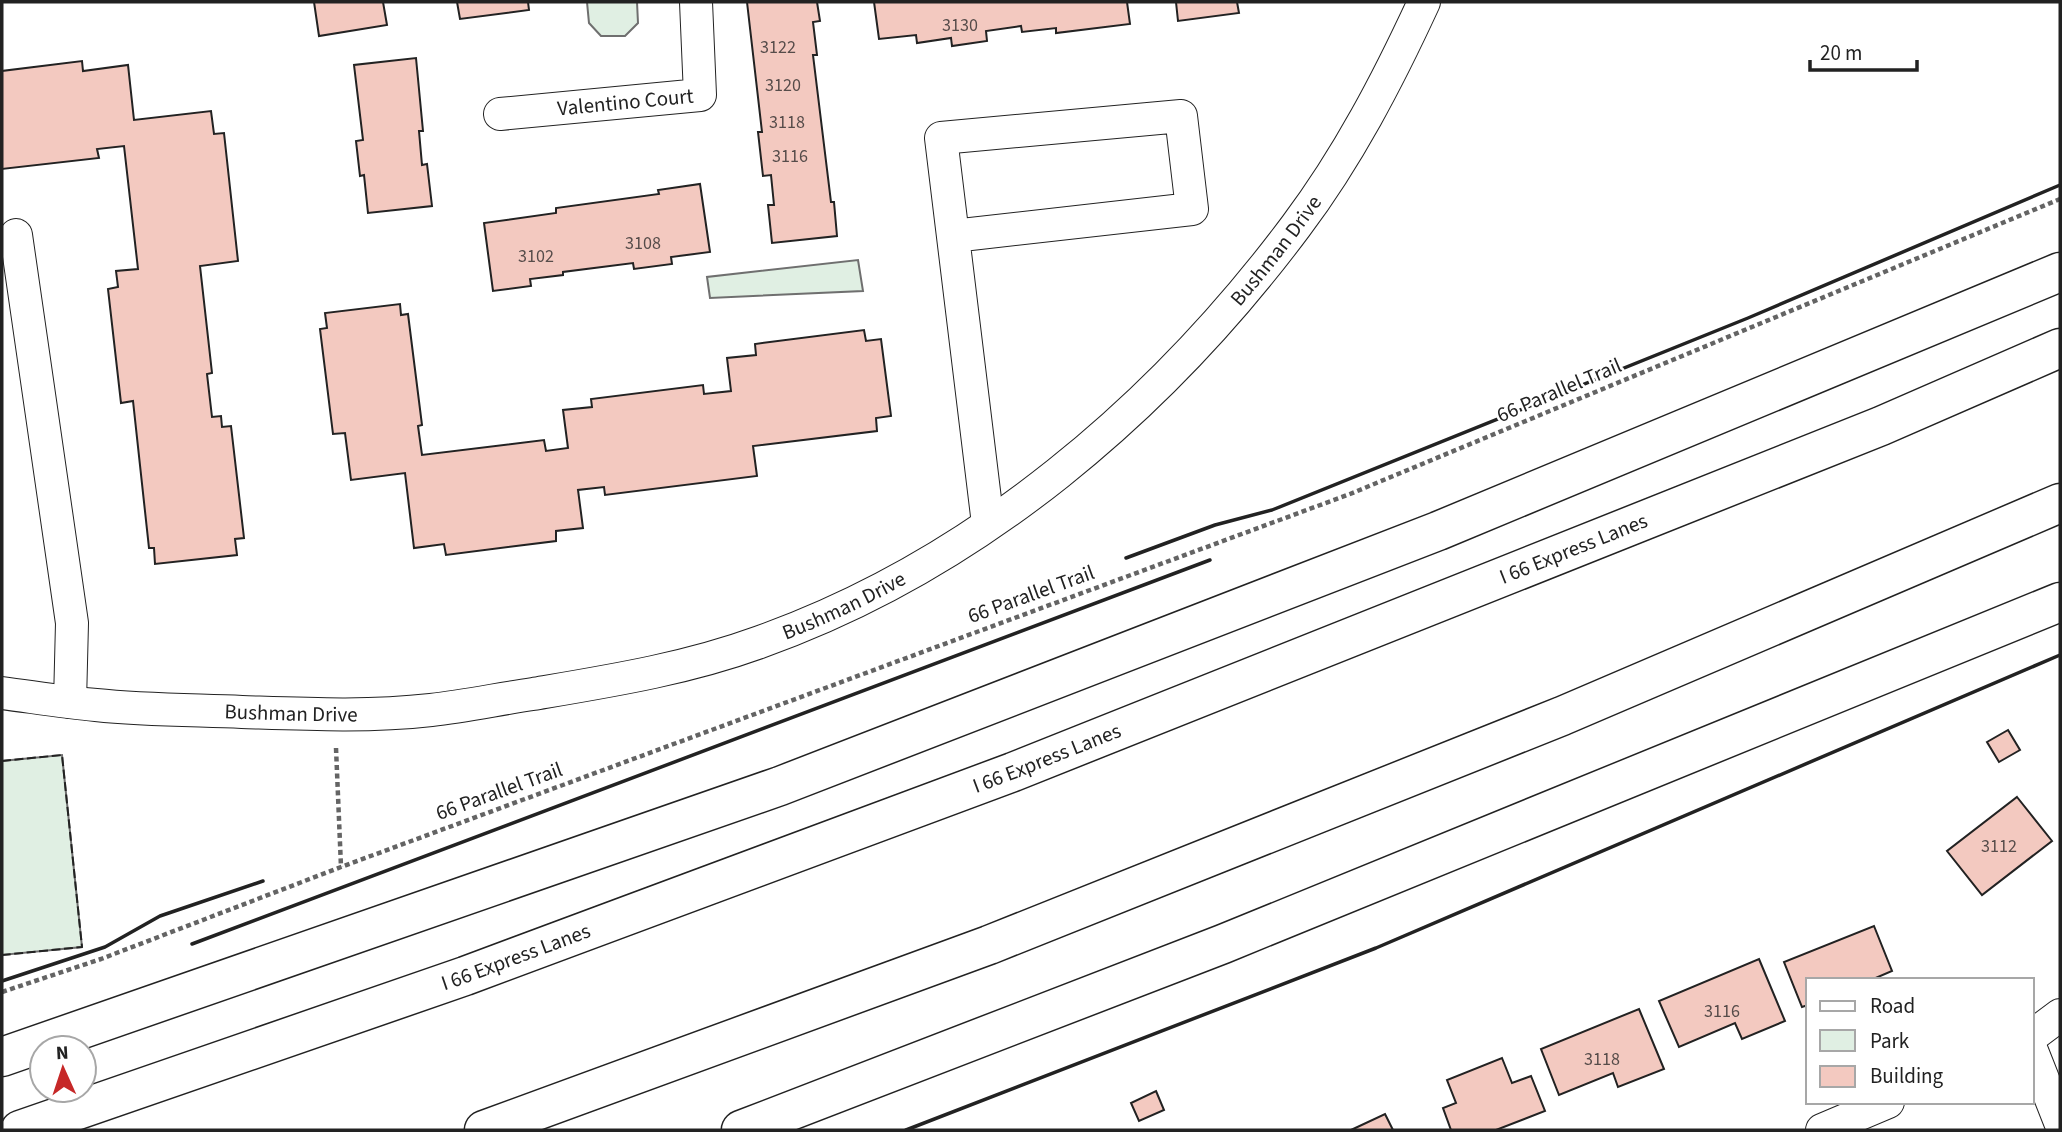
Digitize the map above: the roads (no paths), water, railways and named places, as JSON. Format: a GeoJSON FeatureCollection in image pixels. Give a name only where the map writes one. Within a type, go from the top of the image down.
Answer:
{"type":"FeatureCollection","features":[{"type":"Feature","properties":{"kind":"highway"},"geometry":{"type":"LineString","coordinates":[[2,1057],[780,786],[1438,531],[2060,272]]}},
{"type":"Feature","properties":{"kind":"highway","name":"I 66 Express Lanes"},"geometry":{"type":"LineString","coordinates":[[20,1130],[464,976],[1013,772],[1868,431],[2060,348]]}},
{"type":"Feature","properties":{"kind":"highway"},"geometry":{"type":"LineString","coordinates":[[484,1130],[1015,935],[1562,716],[2060,503]]}},
{"type":"Feature","properties":{"kind":"highway"},"geometry":{"type":"LineString","coordinates":[[741,1130],[1223,944],[2060,602]]}},
{"type":"Feature","properties":{"kind":"street","name":"Valentino Court"},"geometry":{"type":"LineString","coordinates":[[500,114],[700,95],[696,2]]}},
{"type":"Feature","properties":{"kind":"street","name":"Bushman Drive"},"geometry":{"type":"LineString","coordinates":[[2,693],[99,706],[335,715],[431,710],[668,670],[759,642],[859,602],[946,554],[1054,477],[1137,406],[1222,319],[1298,224],[1351,143],[1395,65],[1424,2]]}},
{"type":"Feature","properties":{"kind":"street"},"geometry":{"type":"LineString","coordinates":[[953,236],[1192,208],[1181,116],[941,138],[988,524]]}},
{"type":"Feature","properties":{"kind":"street"},"geometry":{"type":"LineString","coordinates":[[16,235],[72,623],[70,702]]}},
{"type":"Feature","properties":{"kind":"street"},"geometry":{"type":"LineString","coordinates":[[2034,1034],[2060,1015]]}},
{"type":"Feature","properties":{"kind":"street"},"geometry":{"type":"LineString","coordinates":[[2034,1056],[2060,1122]]}},
{"type":"Feature","properties":{"kind":"street"},"geometry":{"type":"LineString","coordinates":[[1822,1130],[1883,1104]]}}]}
